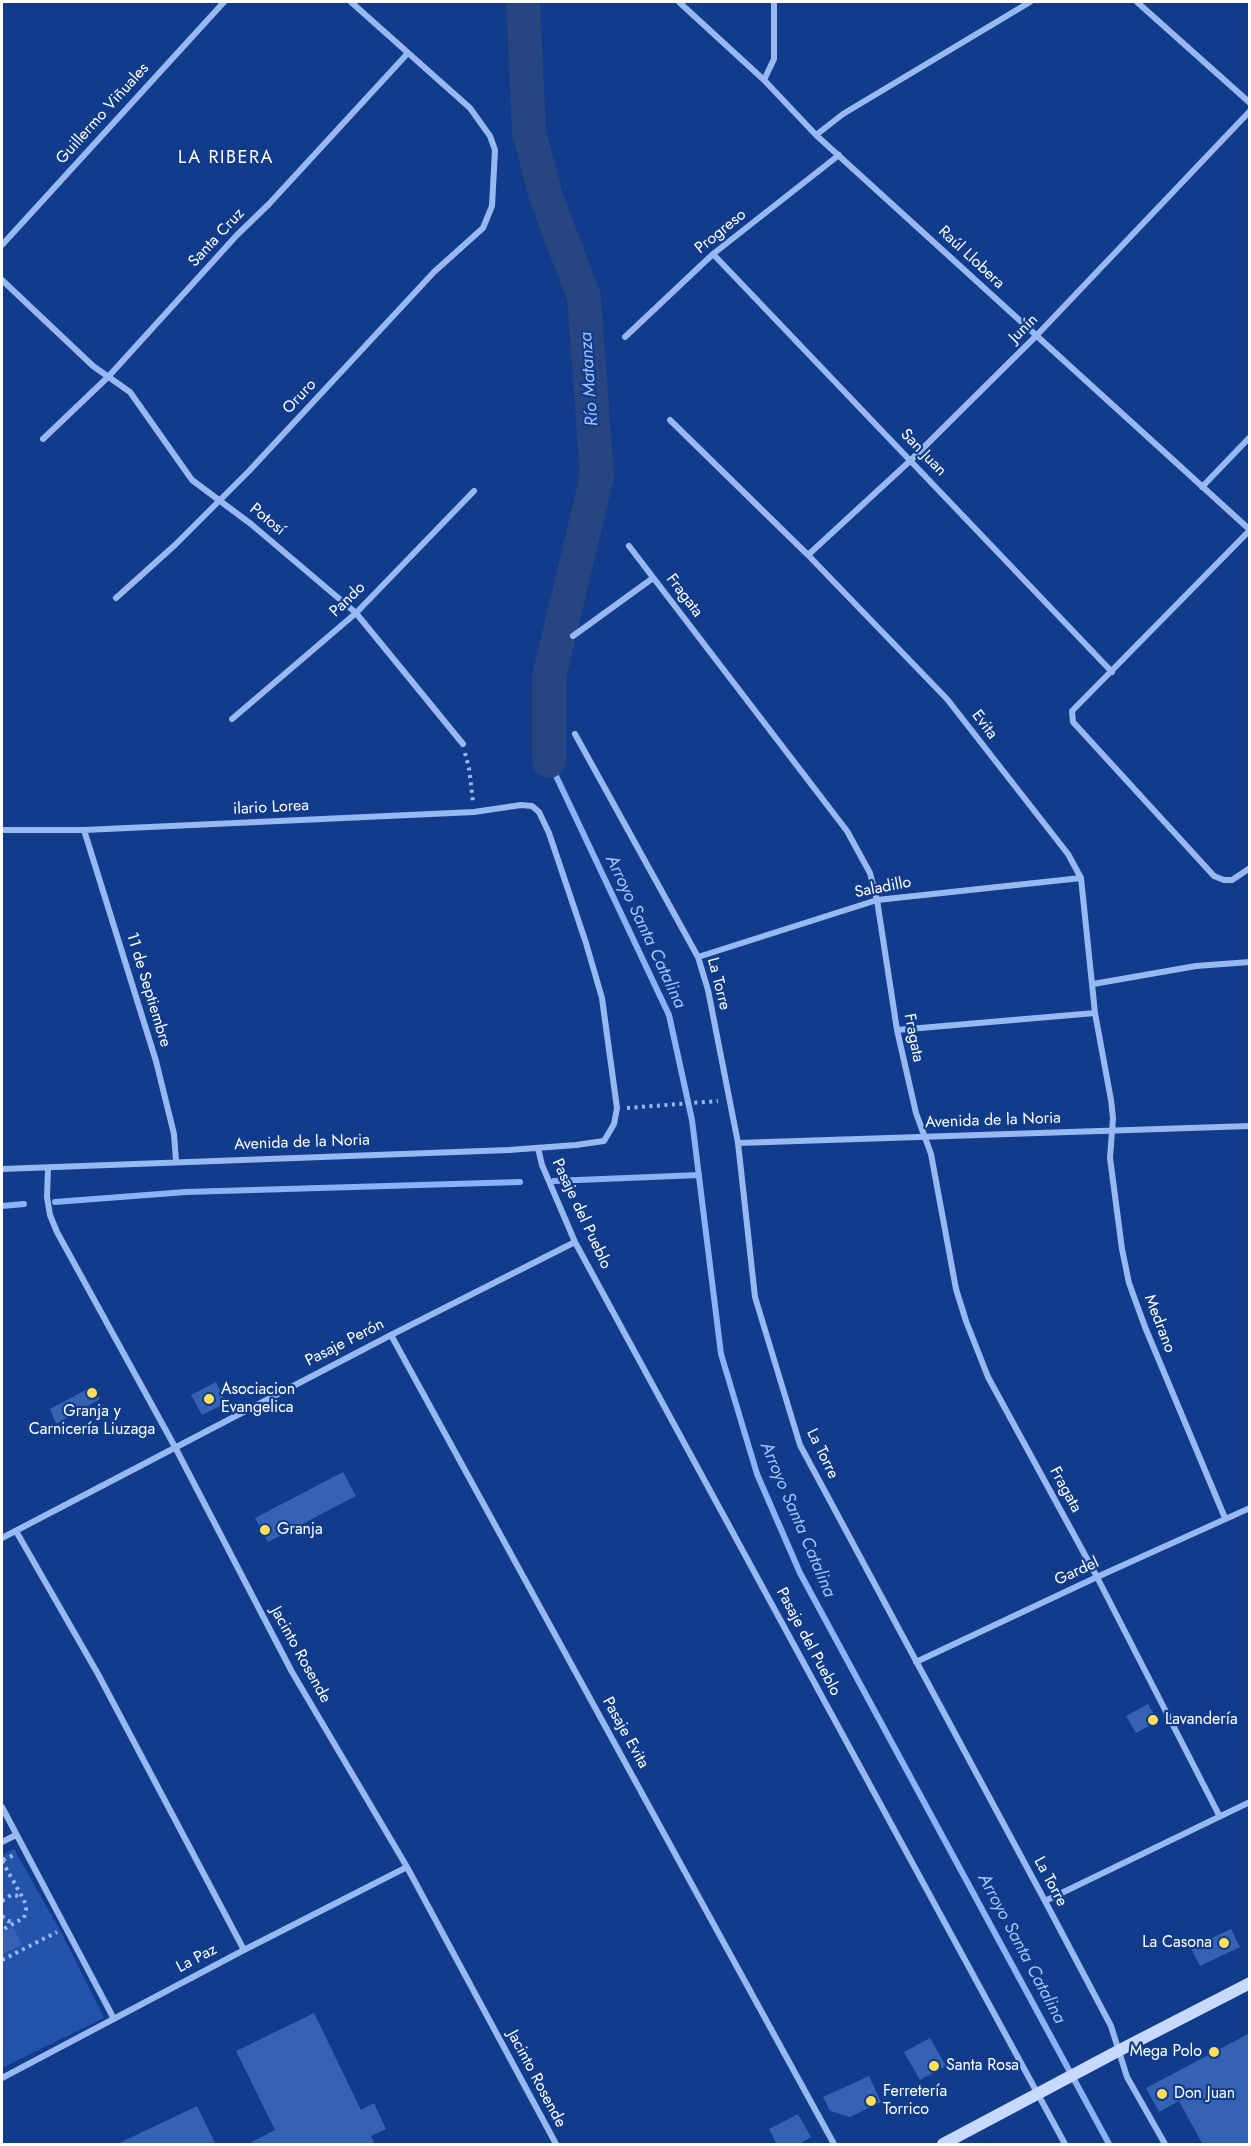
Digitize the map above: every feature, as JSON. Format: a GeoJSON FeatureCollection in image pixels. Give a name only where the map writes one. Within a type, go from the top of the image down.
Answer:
{"type":"FeatureCollection","features":[{"type":"Feature","properties":{"kind":"street","name":"Guillermo Viñuales"},"geometry":{"type":"LineString","coordinates":[[2,245],[224,2]]}},
{"type":"Feature","properties":{"kind":"street"},"geometry":{"type":"LineString","coordinates":[[351,2],[408,53]]}},
{"type":"Feature","properties":{"kind":"street","name":"Raúl Llobera"},"geometry":{"type":"LineString","coordinates":[[679,2],[764,80],[816,135],[1250,530]]}},
{"type":"Feature","properties":{"kind":"street"},"geometry":{"type":"LineString","coordinates":[[764,80],[774,59],[774,2]]}},
{"type":"Feature","properties":{"kind":"street"},"geometry":{"type":"LineString","coordinates":[[816,135],[843,114],[1030,2]]}},
{"type":"Feature","properties":{"kind":"street"},"geometry":{"type":"LineString","coordinates":[[1137,2],[1250,103]]}},
{"type":"Feature","properties":{"kind":"street","name":"Oruro"},"geometry":{"type":"LineString","coordinates":[[116,598],[175,545],[219,501],[434,272],[483,228],[492,206],[495,150],[490,136],[470,108],[408,53]]}},
{"type":"Feature","properties":{"kind":"street","name":"Santa Cruz"},"geometry":{"type":"LineString","coordinates":[[43,439],[108,376],[408,53]]}},
{"type":"Feature","properties":{"kind":"street","name":"Junín"},"geometry":{"type":"LineString","coordinates":[[808,555],[911,460],[1036,336],[1250,111]]}},
{"type":"Feature","properties":{"kind":"street","name":"Progreso"},"geometry":{"type":"LineString","coordinates":[[625,337],[713,254],[839,155]]}},
{"type":"Feature","properties":{"kind":"street","name":"San Juan"},"geometry":{"type":"LineString","coordinates":[[713,254],[1112,672]]}},
{"type":"Feature","properties":{"kind":"street","name":"Potosí"},"geometry":{"type":"LineString","coordinates":[[2,280],[93,366],[130,392],[192,480],[250,524],[356,613],[463,744]]}},
{"type":"Feature","properties":{"kind":"street","name":"Evita"},"geometry":{"type":"LineString","coordinates":[[670,420],[808,555],[947,699],[1068,854],[1081,878],[1095,1013],[1111,1100],[1112,1130]]}},
{"type":"Feature","properties":{"kind":"street"},"geometry":{"type":"LineString","coordinates":[[1202,487],[1250,437]]}},
{"type":"Feature","properties":{"kind":"street","name":"Pando"},"geometry":{"type":"LineString","coordinates":[[232,719],[356,613],[474,491]]}},
{"type":"Feature","properties":{"kind":"street"},"geometry":{"type":"LineString","coordinates":[[1250,530],[1072,711],[1073,722],[1214,876],[1232,880],[1250,868]]}},
{"type":"Feature","properties":{"kind":"street","name":"Fragata"},"geometry":{"type":"LineString","coordinates":[[628,546],[847,831],[870,873],[877,900],[897,1030],[916,1113],[931,1154],[956,1289],[966,1321],[988,1377],[1097,1577],[1219,1815]]}},
{"type":"Feature","properties":{"kind":"street"},"geometry":{"type":"LineString","coordinates":[[573,636],[653,578]]}},
{"type":"Feature","properties":{"kind":"street","name":"La Torre"},"geometry":{"type":"LineString","coordinates":[[575,734],[698,957],[708,990],[738,1143],[755,1297],[800,1445],[1111,2026],[1127,2077],[1165,2145]]}},
{"type":"Feature","properties":{"kind":"street","name":"ilario Lorea"},"geometry":{"type":"LineString","coordinates":[[2,830],[84,830],[474,812],[520,805],[532,806],[539,812],[549,833],[602,998],[617,1108]]}},
{"type":"Feature","properties":{"kind":"street","name":"11 de Septiembre"},"geometry":{"type":"LineString","coordinates":[[84,830],[156,1061],[174,1134],[176,1161]]}},
{"type":"Feature","properties":{"kind":"street","name":"Saladillo"},"geometry":{"type":"LineString","coordinates":[[698,957],[877,900],[1081,878]]}},
{"type":"Feature","properties":{"kind":"street"},"geometry":{"type":"LineString","coordinates":[[1093,984],[1196,966],[1250,962]]}},
{"type":"Feature","properties":{"kind":"street"},"geometry":{"type":"LineString","coordinates":[[897,1030],[1095,1013]]}},
{"type":"Feature","properties":{"kind":"street","name":"Avenida de la Noria"},"geometry":{"type":"LineString","coordinates":[[2,1169],[576,1145],[604,1141],[614,1124],[617,1108]]}},
{"type":"Feature","properties":{"kind":"street","name":"Avenida de la Noria"},"geometry":{"type":"LineString","coordinates":[[738,1143],[1250,1126]]}},
{"type":"Feature","properties":{"kind":"street","name":"Medrano"},"geometry":{"type":"LineString","coordinates":[[1112,1130],[1110,1158],[1122,1249],[1129,1283],[1145,1327],[1225,1518]]}},
{"type":"Feature","properties":{"kind":"street","name":"Pasaje del Pueblo"},"geometry":{"type":"LineString","coordinates":[[538,1148],[542,1165],[575,1242],[1065,2145]]}},
{"type":"Feature","properties":{"kind":"street","name":"Jacinto Rosende"},"geometry":{"type":"LineString","coordinates":[[48,1168],[47,1197],[50,1215],[57,1232],[175,1447],[292,1672],[407,1867],[556,2145]]}},
{"type":"Feature","properties":{"kind":"street","name":"Pasaje Perón"},"geometry":{"type":"LineString","coordinates":[[2,1538],[391,1335],[575,1242]]}},
{"type":"Feature","properties":{"kind":"street","name":"Pasaje Evita"},"geometry":{"type":"LineString","coordinates":[[391,1335],[834,2145]]}},
{"type":"Feature","properties":{"kind":"street","name":"Gardel"},"geometry":{"type":"LineString","coordinates":[[916,1662],[1250,1508]]}},
{"type":"Feature","properties":{"kind":"street"},"geometry":{"type":"LineString","coordinates":[[16,1531],[98,1674],[244,1950]]}},
{"type":"Feature","properties":{"kind":"street"},"geometry":{"type":"LineString","coordinates":[[1045,1901],[1250,1802]]}},
{"type":"Feature","properties":{"kind":"street"},"geometry":{"type":"LineString","coordinates":[[2,1807],[114,2019]]}},
{"type":"Feature","properties":{"kind":"street"},"geometry":{"type":"LineString","coordinates":[[2,1842],[16,1834]]}},
{"type":"Feature","properties":{"kind":"street","name":"La Paz"},"geometry":{"type":"LineString","coordinates":[[2,2078],[407,1867]]}},
{"type":"Feature","properties":{"kind":"street"},"geometry":{"type":"LineString","coordinates":[[943,2145],[1118,2050],[1250,1983]]}},
{"type":"Feature","properties":{"kind":"path"},"geometry":{"type":"LineString","coordinates":[[463,744],[474,807]]}},
{"type":"Feature","properties":{"kind":"path"},"geometry":{"type":"LineString","coordinates":[[617,1108],[708,1102]]}},
{"type":"Feature","properties":{"kind":"path"},"geometry":{"type":"LineString","coordinates":[[2,1861],[26,1909],[24,1918],[2,1930]]}},
{"type":"Feature","properties":{"kind":"path"},"geometry":{"type":"LineString","coordinates":[[2,1902],[11,1895],[21,1897]]}},
{"type":"Feature","properties":{"kind":"path"},"geometry":{"type":"LineString","coordinates":[[2,1916],[8,1921],[17,1922]]}},
{"type":"Feature","properties":{"kind":"path"},"geometry":{"type":"LineString","coordinates":[[2,1960],[66,1929]]}},
{"type":"Feature","properties":{"kind":"shaded area"},"geometry":{"type":"Polygon","coordinates":[[[14,1849],[62,1934],[104,2018],[2,2068],[2,1855],[14,1849]]]}},
{"type":"Feature","properties":{"kind":"building","name":"Asociacion Evangelica"},"geometry":{"type":"Polygon","coordinates":[[[216,1382],[226,1403],[202,1415],[191,1395],[216,1382]]]}},
{"type":"Feature","properties":{"kind":"building"},"geometry":{"type":"Polygon","coordinates":[[[93,1386],[100,1399],[56,1424],[50,1409],[93,1386]]]}},
{"type":"Feature","properties":{"kind":"building"},"geometry":{"type":"Polygon","coordinates":[[[343,1472],[356,1496],[268,1542],[255,1518],[343,1472]]]}},
{"type":"Feature","properties":{"kind":"building"},"geometry":{"type":"Polygon","coordinates":[[[1148,1704],[1158,1721],[1136,1733],[1126,1716],[1148,1704]]]}},
{"type":"Feature","properties":{"kind":"building"},"geometry":{"type":"Polygon","coordinates":[[[13,1927],[22,1945],[2,1954],[2,1932],[13,1927]]]}},
{"type":"Feature","properties":{"kind":"building"},"geometry":{"type":"Polygon","coordinates":[[[1231,1929],[1240,1947],[1200,1966],[1191,1948],[1231,1929]]]}},
{"type":"Feature","properties":{"kind":"building"},"geometry":{"type":"Polygon","coordinates":[[[314,2013],[361,2110],[374,2103],[386,2129],[371,2136],[375,2145],[246,2145],[275,2130],[236,2051],[314,2013]]]}},
{"type":"Feature","properties":{"kind":"building"},"geometry":{"type":"Polygon","coordinates":[[[1250,2033],[1250,2145],[1203,2145],[1179,2101],[1159,2112],[1146,2088],[1250,2033]]]}},
{"type":"Feature","properties":{"kind":"building"},"geometry":{"type":"Polygon","coordinates":[[[930,2038],[946,2066],[920,2080],[904,2052],[930,2038]]]}},
{"type":"Feature","properties":{"kind":"building"},"geometry":{"type":"Polygon","coordinates":[[[869,2076],[881,2102],[850,2117],[830,2111],[823,2097],[869,2076]]]}},
{"type":"Feature","properties":{"kind":"building"},"geometry":{"type":"Polygon","coordinates":[[[197,2106],[216,2145],[115,2145],[197,2106]]]}},
{"type":"Feature","properties":{"kind":"building"},"geometry":{"type":"Polygon","coordinates":[[[798,2114],[811,2137],[798,2145],[777,2145],[769,2129],[798,2114]]]}},
{"type":"Feature","properties":{"kind":"waterway","name":"Río Matanza"},"geometry":{"type":"LineString","coordinates":[[523,2],[529,132],[546,197],[584,297],[597,476],[549,677],[549,761]]}},
{"type":"Feature","properties":{"kind":"waterway","name":"Arroyo Santa Catalina"},"geometry":{"type":"LineString","coordinates":[[549,761],[669,1015],[692,1120],[721,1354],[757,1474],[800,1573],[1109,2144]]}},
{"type":"Feature","properties":{"kind":"waterway"},"geometry":{"type":"LineString","coordinates":[[554,1181],[699,1175]]}},
{"type":"Feature","properties":{"kind":"waterway"},"geometry":{"type":"LineString","coordinates":[[55,1202],[186,1192],[520,1182]]}},
{"type":"Feature","properties":{"kind":"waterway"},"geometry":{"type":"LineString","coordinates":[[2,1206],[24,1204]]}},
{"type":"Feature","properties":{"kind":"place","name":"Granja y Carnicería Liuzaga"},"geometry":{"type":"Point","coordinates":[92,1393]}},
{"type":"Feature","properties":{"kind":"place","name":"Asociacion Evangelica"},"geometry":{"type":"Point","coordinates":[209,1399]}},
{"type":"Feature","properties":{"kind":"place","name":"Granja"},"geometry":{"type":"Point","coordinates":[265,1530]}},
{"type":"Feature","properties":{"kind":"place","name":"Lavandería"},"geometry":{"type":"Point","coordinates":[1153,1720]}},
{"type":"Feature","properties":{"kind":"place","name":"La Casona"},"geometry":{"type":"Point","coordinates":[1224,1943]}},
{"type":"Feature","properties":{"kind":"place","name":"Mega Polo"},"geometry":{"type":"Point","coordinates":[1214,2052]}},
{"type":"Feature","properties":{"kind":"place","name":"Santa Rosa"},"geometry":{"type":"Point","coordinates":[934,2066]}},
{"type":"Feature","properties":{"kind":"place","name":"Don Juan"},"geometry":{"type":"Point","coordinates":[1162,2094]}},
{"type":"Feature","properties":{"kind":"place","name":"Ferretería Torrico"},"geometry":{"type":"Point","coordinates":[871,2101]}},
{"type":"Feature","properties":{"kind":"district","name":"LA RIBERA"},"geometry":{"type":"Point","coordinates":[226,159]}}]}
